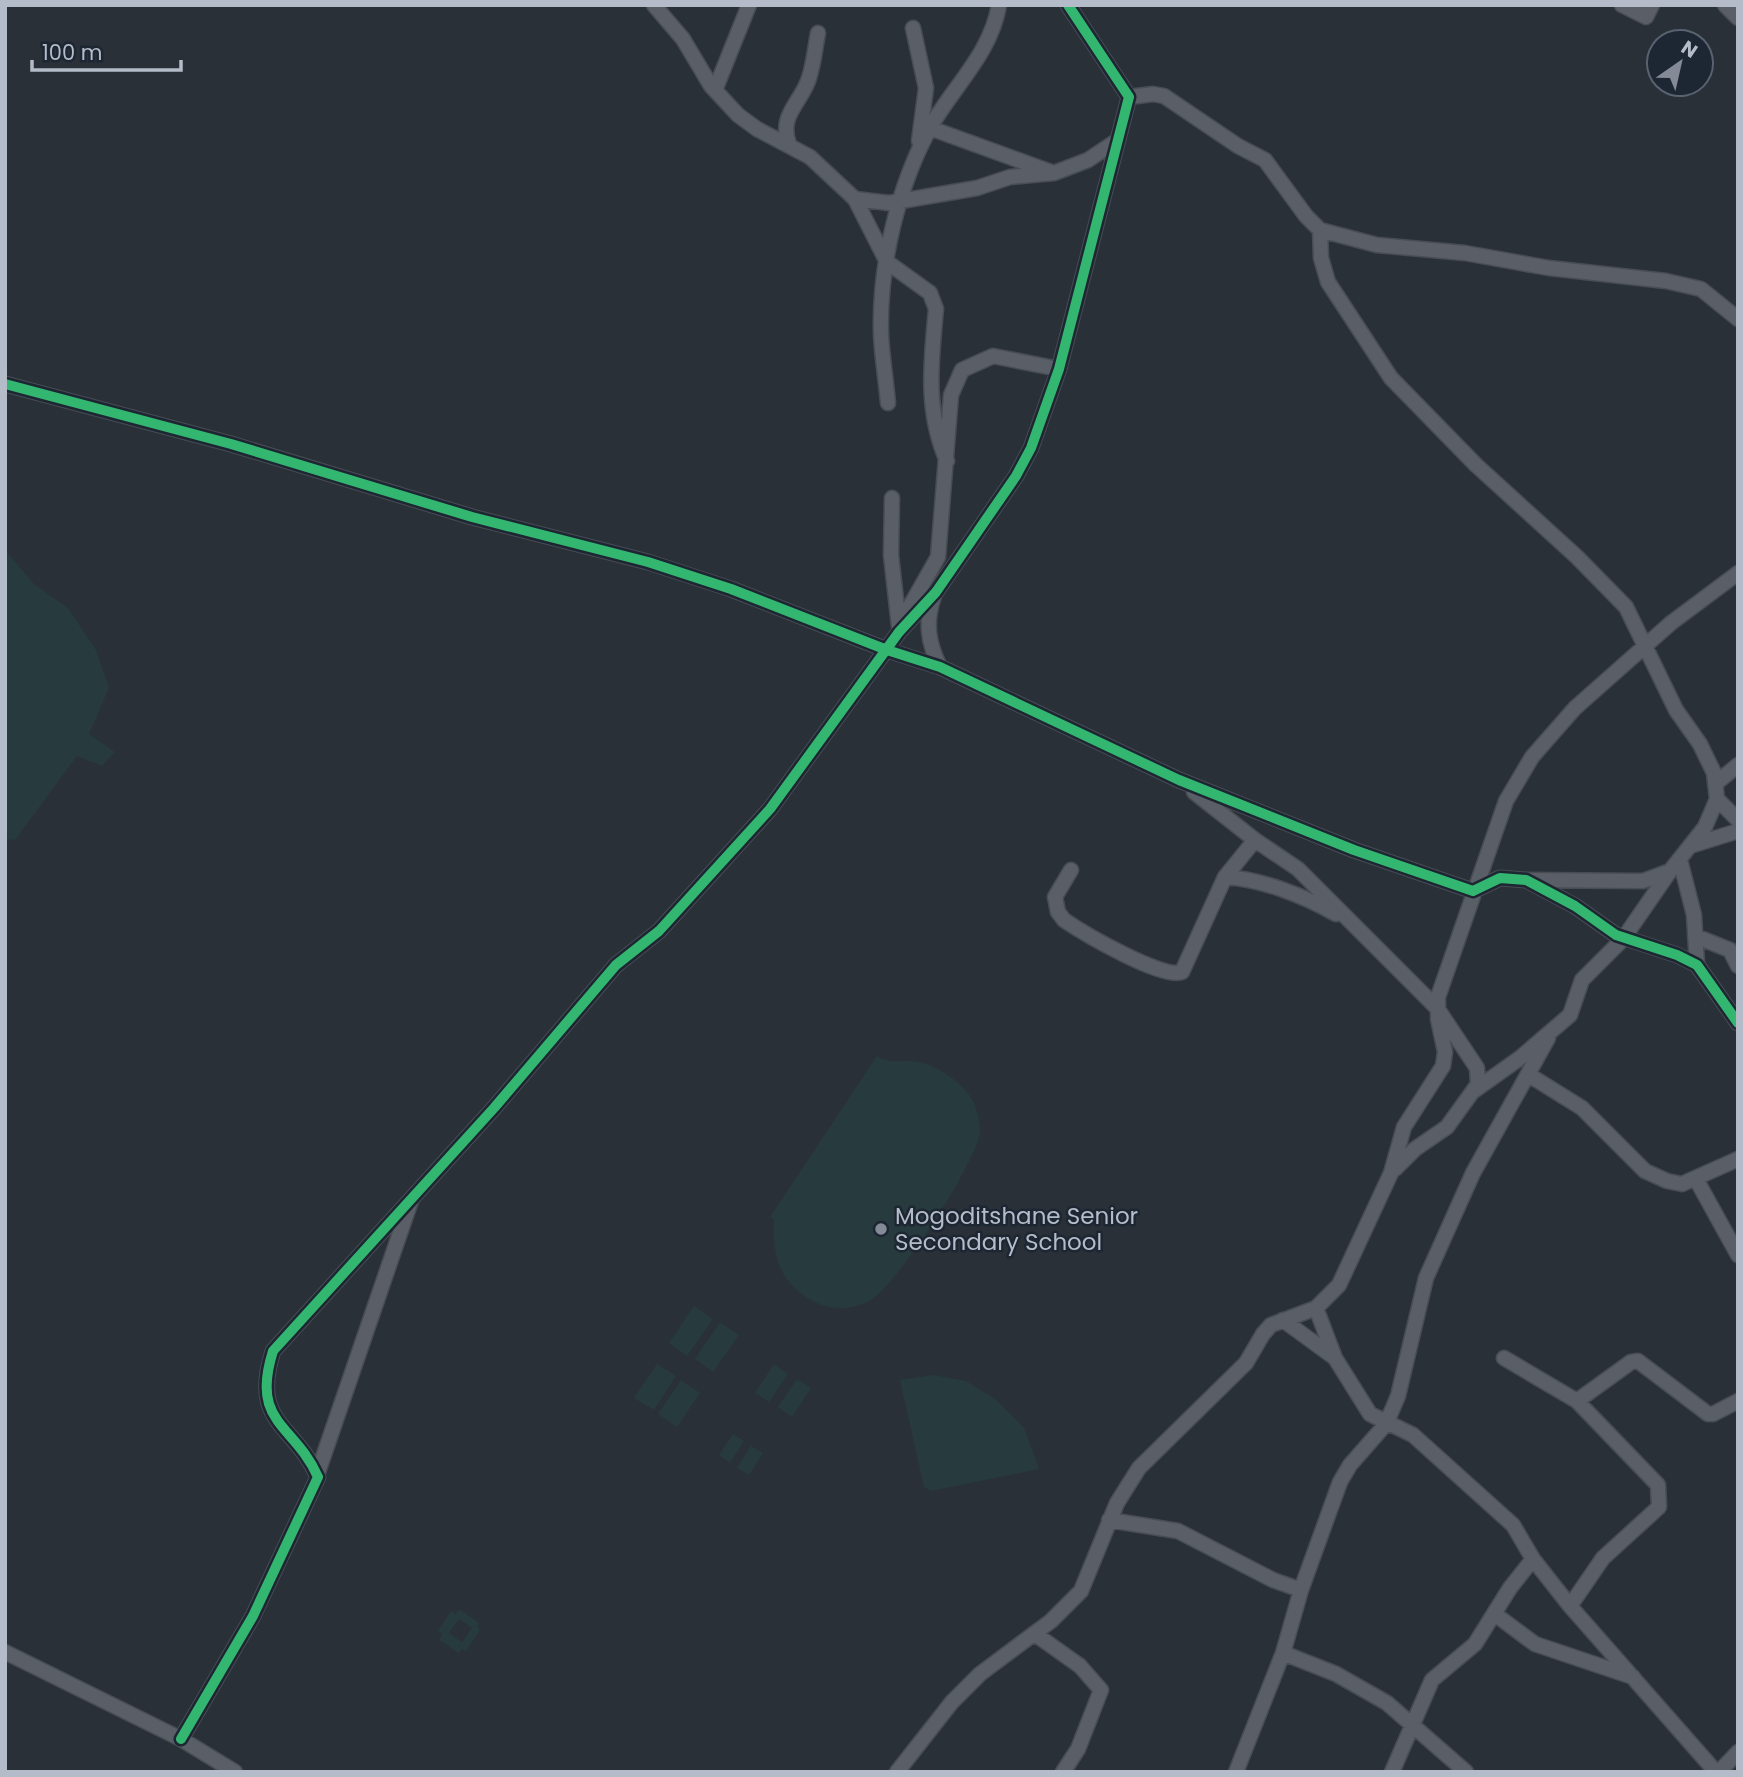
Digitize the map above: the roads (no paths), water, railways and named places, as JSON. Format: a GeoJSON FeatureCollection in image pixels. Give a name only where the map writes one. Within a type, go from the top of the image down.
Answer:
{"type":"FeatureCollection","features":[{"type":"Feature","properties":{"kind":"street"},"geometry":{"type":"LineString","coordinates":[[654,5],[683,39],[715,90],[746,122],[810,157],[855,200],[887,262],[930,293],[936,304],[929,388],[936,433],[947,461]]}},
{"type":"Feature","properties":{"kind":"street"},"geometry":{"type":"LineString","coordinates":[[715,90],[749,5]]}},
{"type":"Feature","properties":{"kind":"street"},"geometry":{"type":"LineString","coordinates":[[888,403],[881,332],[887,262],[901,200],[915,159],[930,128],[978,58],[995,24],[999,5]]}},
{"type":"Feature","properties":{"kind":"street"},"geometry":{"type":"LineString","coordinates":[[899,629],[936,592],[1024,462],[1059,369],[1129,97],[1068,5]]}},
{"type":"Feature","properties":{"kind":"street"},"geometry":{"type":"LineString","coordinates":[[1622,5],[1646,17],[1652,5]]}},
{"type":"Feature","properties":{"kind":"street"},"geometry":{"type":"LineString","coordinates":[[1725,5],[1738,18]]}},
{"type":"Feature","properties":{"kind":"street"},"geometry":{"type":"LineString","coordinates":[[913,28],[926,88],[915,159]]}},
{"type":"Feature","properties":{"kind":"street"},"geometry":{"type":"LineString","coordinates":[[789,144],[785,128],[788,116],[810,76],[818,33]]}},
{"type":"Feature","properties":{"kind":"street"},"geometry":{"type":"LineString","coordinates":[[1129,97],[1153,94],[1164,96],[1238,146],[1265,160],[1320,230],[1321,258],[1328,282],[1391,378],[1476,465],[1604,583],[1626,607],[1636,624],[1643,647],[1676,709],[1700,744],[1716,792],[1738,820]]}},
{"type":"Feature","properties":{"kind":"street"},"geometry":{"type":"LineString","coordinates":[[930,128],[1054,173]]}},
{"type":"Feature","properties":{"kind":"street"},"geometry":{"type":"LineString","coordinates":[[855,200],[881,203],[977,188],[1010,177],[1054,173],[1088,160],[1118,140]]}},
{"type":"Feature","properties":{"kind":"street"},"geometry":{"type":"LineString","coordinates":[[1320,230],[1377,245],[1465,253],[1549,268],[1666,281],[1701,289],[1738,319]]}},
{"type":"Feature","properties":{"kind":"street"},"geometry":{"type":"LineString","coordinates":[[940,667],[929,640],[928,625],[936,592],[951,395],[962,370],[993,356],[1059,369]]}},
{"type":"Feature","properties":{"kind":"street"},"geometry":{"type":"LineString","coordinates":[[5,384],[231,444],[472,517],[648,562],[731,589],[887,650],[940,667],[1179,780],[1354,850],[1473,891],[1500,878],[1643,881],[1670,871]]}},
{"type":"Feature","properties":{"kind":"street"},"geometry":{"type":"LineString","coordinates":[[892,498],[891,555],[899,629]]}},
{"type":"Feature","properties":{"kind":"street"},"geometry":{"type":"LineString","coordinates":[[317,1475],[302,1448],[276,1423],[269,1407],[267,1390],[273,1351],[494,1108],[616,965],[659,931],[770,809],[887,650],[938,557]]}},
{"type":"Feature","properties":{"kind":"street"},"geometry":{"type":"LineString","coordinates":[[897,1772],[952,1702],[980,1674],[1035,1634],[1081,1591],[1109,1520],[1127,1483],[1139,1468],[1246,1363],[1263,1334],[1283,1320],[1316,1308],[1339,1285],[1391,1173],[1404,1127],[1443,1066],[1445,1052],[1437,997],[1506,801],[1532,757],[1575,708],[1643,647],[1738,573]]}},
{"type":"Feature","properties":{"kind":"street"},"geometry":{"type":"LineString","coordinates":[[1391,1173],[1415,1149],[1447,1127],[1475,1090],[1520,1058],[1574,1010],[1581,985],[1588,974],[1623,939],[1670,871],[1706,827],[1716,792],[1738,765]]}},
{"type":"Feature","properties":{"kind":"street"},"geometry":{"type":"LineString","coordinates":[[1179,780],[1255,840],[1298,869],[1437,1008],[1477,1068],[1479,1077],[1475,1090]]}},
{"type":"Feature","properties":{"kind":"street"},"geometry":{"type":"LineString","coordinates":[[1689,847],[1738,831]]}},
{"type":"Feature","properties":{"kind":"street"},"geometry":{"type":"LineString","coordinates":[[1071,870],[1055,897],[1058,912],[1064,920],[1121,952],[1171,974],[1185,968],[1209,905],[1225,877],[1255,840]]}},
{"type":"Feature","properties":{"kind":"street"},"geometry":{"type":"LineString","coordinates":[[1680,860],[1694,915],[1697,965]]}},
{"type":"Feature","properties":{"kind":"street"},"geometry":{"type":"LineString","coordinates":[[1225,877],[1245,878],[1320,905],[1353,924]]}},
{"type":"Feature","properties":{"kind":"street"},"geometry":{"type":"LineString","coordinates":[[1526,880],[1575,906],[1623,939],[1677,955],[1697,965],[1738,1023]]}},
{"type":"Feature","properties":{"kind":"street"},"geometry":{"type":"LineString","coordinates":[[1695,936],[1730,950],[1738,966]]}},
{"type":"Feature","properties":{"kind":"street"},"geometry":{"type":"LineString","coordinates":[[1237,1772],[1283,1653],[1301,1590],[1344,1473],[1386,1424],[1401,1389],[1426,1278],[1473,1173],[1554,1029]]}},
{"type":"Feature","properties":{"kind":"street"},"geometry":{"type":"LineString","coordinates":[[1529,1075],[1582,1108],[1645,1171],[1667,1181],[1682,1184],[1738,1159]]}},
{"type":"Feature","properties":{"kind":"street"},"geometry":{"type":"LineString","coordinates":[[1696,1179],[1738,1255]]}},
{"type":"Feature","properties":{"kind":"street"},"geometry":{"type":"LineString","coordinates":[[181,1739],[253,1616],[317,1475],[414,1193]]}},
{"type":"Feature","properties":{"kind":"street"},"geometry":{"type":"LineString","coordinates":[[1316,1308],[1335,1358],[1370,1414],[1413,1435],[1513,1525],[1533,1559],[1570,1606],[1636,1678],[1652,1702],[1717,1772],[1738,1752]]}},
{"type":"Feature","properties":{"kind":"street"},"geometry":{"type":"LineString","coordinates":[[1283,1320],[1335,1358]]}},
{"type":"Feature","properties":{"kind":"street"},"geometry":{"type":"LineString","coordinates":[[1504,1358],[1577,1401],[1658,1485],[1661,1499],[1650,1519],[1604,1558],[1570,1606]]}},
{"type":"Feature","properties":{"kind":"street"},"geometry":{"type":"LineString","coordinates":[[1577,1401],[1631,1362],[1638,1361],[1708,1413],[1713,1414],[1738,1401]]}},
{"type":"Feature","properties":{"kind":"street"},"geometry":{"type":"LineString","coordinates":[[1109,1520],[1178,1531],[1273,1580],[1301,1590]]}},
{"type":"Feature","properties":{"kind":"street"},"geometry":{"type":"LineString","coordinates":[[1392,1772],[1432,1680],[1462,1657],[1496,1615],[1510,1588],[1533,1559]]}},
{"type":"Feature","properties":{"kind":"street"},"geometry":{"type":"LineString","coordinates":[[1496,1615],[1535,1644],[1636,1678]]}},
{"type":"Feature","properties":{"kind":"street"},"geometry":{"type":"LineString","coordinates":[[1035,1634],[1080,1667],[1101,1690],[1078,1749],[1063,1772]]}},
{"type":"Feature","properties":{"kind":"street"},"geometry":{"type":"LineString","coordinates":[[5,1652],[181,1739],[235,1772]]}},
{"type":"Feature","properties":{"kind":"street"},"geometry":{"type":"LineString","coordinates":[[1283,1653],[1336,1674],[1387,1703],[1411,1727],[1466,1772]]}},
{"type":"Feature","properties":{"kind":"place","name":"Mogoditshane Senior Secondary School"},"geometry":{"type":"Point","coordinates":[881,1229]}}]}
